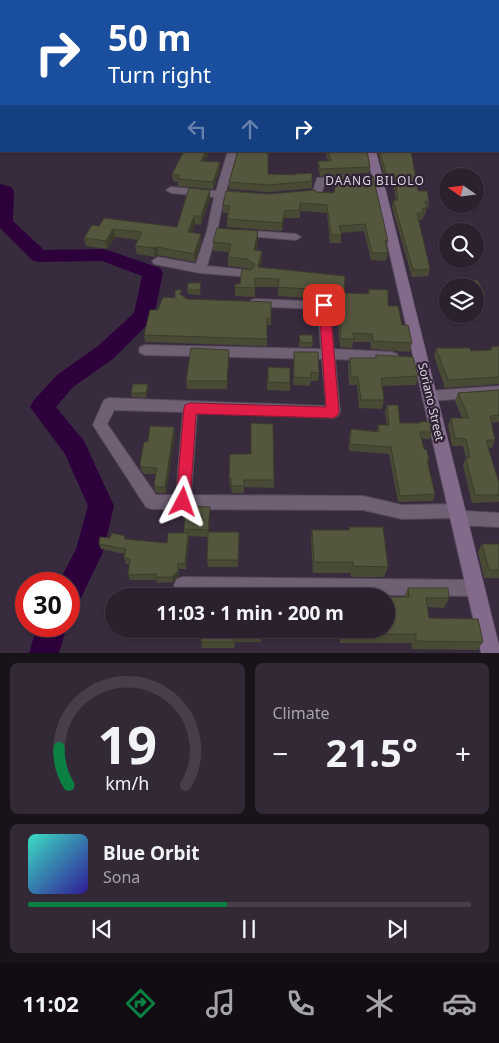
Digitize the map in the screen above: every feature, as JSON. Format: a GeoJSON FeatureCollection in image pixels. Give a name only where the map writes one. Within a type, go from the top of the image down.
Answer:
{"type":"FeatureCollection","features":[{"type":"Feature","properties":{"kind":"main road","name":"Soriano Street"},"geometry":{"type":"LineString","coordinates":[[371,152],[369,178],[411,358],[429,396],[491,653]]}},
{"type":"Feature","properties":{"kind":"street"},"geometry":{"type":"LineString","coordinates":[[200,269],[222,232],[220,194],[232,154]]}},
{"type":"Feature","properties":{"kind":"street"},"geometry":{"type":"LineString","coordinates":[[290,197],[317,193],[321,180],[369,178]]}},
{"type":"Feature","properties":{"kind":"street"},"geometry":{"type":"LineString","coordinates":[[171,190],[250,196]]}},
{"type":"Feature","properties":{"kind":"street"},"geometry":{"type":"LineString","coordinates":[[222,232],[296,237]]}},
{"type":"Feature","properties":{"kind":"street"},"geometry":{"type":"LineString","coordinates":[[158,261],[200,269],[247,274]]}},
{"type":"Feature","properties":{"kind":"street"},"geometry":{"type":"LineString","coordinates":[[246,302],[324,305],[333,412],[109,404],[100,425],[152,502],[363,503],[402,512],[458,515],[499,520]]}},
{"type":"Feature","properties":{"kind":"street"},"geometry":{"type":"LineString","coordinates":[[145,350],[328,354],[411,358]]}},
{"type":"Feature","properties":{"kind":"street"},"geometry":{"type":"LineString","coordinates":[[429,396],[499,391]]}},
{"type":"Feature","properties":{"kind":"street"},"geometry":{"type":"LineString","coordinates":[[183,502],[190,408]]}},
{"type":"Feature","properties":{"kind":"street"},"geometry":{"type":"LineString","coordinates":[[183,585],[475,588]]}},
{"type":"Feature","properties":{"kind":"building"},"geometry":{"type":"Polygon","coordinates":[[[183,152],[206,152],[201,161],[220,162],[213,182],[178,179],[179,175],[172,174],[183,152]]]}},
{"type":"Feature","properties":{"kind":"building"},"geometry":{"type":"Polygon","coordinates":[[[238,152],[268,152],[268,174],[296,175],[312,173],[312,181],[269,185],[229,182],[238,152]]]}},
{"type":"Feature","properties":{"kind":"building"},"geometry":{"type":"Polygon","coordinates":[[[328,152],[367,152],[370,167],[320,169],[318,161],[331,161],[328,152]]]}},
{"type":"Feature","properties":{"kind":"building"},"geometry":{"type":"Polygon","coordinates":[[[380,152],[411,152],[418,191],[427,191],[429,201],[425,201],[427,208],[422,208],[424,213],[417,213],[430,269],[413,270],[393,200],[398,200],[394,174],[386,174],[380,152]]]}},
{"type":"Feature","properties":{"kind":"building"},"geometry":{"type":"Polygon","coordinates":[[[373,176],[388,241],[385,241],[388,253],[372,253],[365,224],[339,226],[342,235],[331,235],[327,205],[300,203],[300,210],[285,211],[282,223],[227,219],[230,206],[223,205],[226,191],[269,194],[315,190],[316,192],[334,193],[336,177],[373,176]]]}},
{"type":"Feature","properties":{"kind":"building"},"geometry":{"type":"Polygon","coordinates":[[[189,188],[210,190],[201,216],[194,216],[188,232],[201,234],[194,254],[157,247],[135,246],[142,232],[113,229],[106,241],[84,238],[92,225],[99,226],[104,218],[177,227],[189,188]]]}},
{"type":"Feature","properties":{"kind":"building"},"geometry":{"type":"Polygon","coordinates":[[[217,228],[258,231],[254,250],[262,251],[258,267],[345,276],[344,293],[369,294],[369,289],[388,290],[388,306],[398,306],[402,325],[408,325],[412,343],[373,341],[372,334],[353,333],[354,339],[341,339],[340,314],[342,314],[342,293],[278,287],[279,279],[255,278],[255,288],[235,287],[235,284],[240,284],[242,269],[251,270],[255,265],[247,259],[228,257],[231,244],[213,242],[217,228]]]}},
{"type":"Feature","properties":{"kind":"building"},"geometry":{"type":"Polygon","coordinates":[[[188,283],[201,283],[200,290],[187,290],[188,283]]]}},
{"type":"Feature","properties":{"kind":"building"},"geometry":{"type":"Polygon","coordinates":[[[175,290],[182,290],[180,294],[187,299],[271,302],[271,318],[267,318],[267,339],[144,335],[150,310],[158,310],[163,297],[175,298],[175,290]]]}},
{"type":"Feature","properties":{"kind":"building"},"geometry":{"type":"Polygon","coordinates":[[[299,335],[312,335],[313,343],[300,342],[299,335]]]}},
{"type":"Feature","properties":{"kind":"building"},"geometry":{"type":"Polygon","coordinates":[[[499,346],[499,377],[448,380],[436,348],[470,348],[471,351],[492,350],[491,347],[499,346]]]}},
{"type":"Feature","properties":{"kind":"building"},"geometry":{"type":"Polygon","coordinates":[[[191,348],[229,350],[227,381],[186,381],[191,348]]]}},
{"type":"Feature","properties":{"kind":"building"},"geometry":{"type":"Polygon","coordinates":[[[294,352],[318,352],[319,373],[311,372],[311,378],[294,377],[294,352]]]}},
{"type":"Feature","properties":{"kind":"building"},"geometry":{"type":"Polygon","coordinates":[[[376,355],[413,357],[418,376],[381,378],[384,400],[361,400],[358,377],[351,377],[350,358],[376,358],[376,355]]]}},
{"type":"Feature","properties":{"kind":"building"},"geometry":{"type":"Polygon","coordinates":[[[268,367],[290,368],[290,383],[268,382],[268,367]]]}},
{"type":"Feature","properties":{"kind":"building"},"geometry":{"type":"Polygon","coordinates":[[[133,384],[148,384],[146,393],[131,393],[133,384]]]}},
{"type":"Feature","properties":{"kind":"building"},"geometry":{"type":"Polygon","coordinates":[[[499,390],[499,415],[490,416],[495,440],[486,440],[499,483],[499,495],[475,495],[466,458],[470,458],[466,439],[455,438],[451,418],[469,418],[458,393],[499,390]]]}},
{"type":"Feature","properties":{"kind":"building"},"geometry":{"type":"Polygon","coordinates":[[[387,405],[398,405],[400,423],[429,421],[432,432],[420,432],[424,449],[427,450],[429,461],[427,460],[435,494],[400,496],[391,447],[350,444],[351,429],[379,432],[378,425],[389,425],[387,405]]]}},
{"type":"Feature","properties":{"kind":"building"},"geometry":{"type":"Polygon","coordinates":[[[251,423],[273,424],[274,480],[244,480],[244,486],[231,486],[231,479],[229,479],[230,454],[251,454],[251,423]]]}},
{"type":"Feature","properties":{"kind":"building"},"geometry":{"type":"Polygon","coordinates":[[[150,426],[174,427],[165,487],[156,487],[154,484],[157,468],[142,467],[140,464],[144,442],[148,442],[150,426]]]}},
{"type":"Feature","properties":{"kind":"building"},"geometry":{"type":"Polygon","coordinates":[[[186,506],[210,507],[208,530],[184,529],[186,506]]]}},
{"type":"Feature","properties":{"kind":"building"},"geometry":{"type":"Polygon","coordinates":[[[349,527],[383,527],[388,567],[353,566],[353,562],[314,562],[312,530],[350,530],[349,527]]]}},
{"type":"Feature","properties":{"kind":"building"},"geometry":{"type":"Polygon","coordinates":[[[208,532],[239,532],[238,560],[207,560],[208,532]]]}},
{"type":"Feature","properties":{"kind":"building"},"geometry":{"type":"Polygon","coordinates":[[[112,533],[125,536],[124,539],[167,543],[168,533],[188,533],[185,564],[178,563],[178,571],[172,577],[156,577],[156,574],[128,575],[130,559],[124,558],[126,549],[99,544],[100,537],[110,538],[112,533]]]}},
{"type":"Feature","properties":{"kind":"building"},"geometry":{"type":"Polygon","coordinates":[[[482,544],[499,544],[499,570],[489,570],[482,544]]]}},
{"type":"Feature","properties":{"kind":"building"},"geometry":{"type":"Polygon","coordinates":[[[408,588],[448,588],[449,598],[426,598],[429,618],[478,619],[483,642],[416,641],[416,634],[395,634],[395,597],[409,597],[408,588]]]}},
{"type":"Feature","properties":{"kind":"building"},"geometry":{"type":"Polygon","coordinates":[[[201,638],[234,638],[234,642],[201,642],[201,638]]]}},
{"type":"Feature","properties":{"kind":"waterway"},"geometry":{"type":"LineString","coordinates":[[0,189],[5,191],[4,222],[39,256],[104,255],[153,273],[144,316],[106,352],[65,381],[42,407],[75,448],[101,506],[89,552],[79,572]]}},
{"type":"Feature","properties":{"kind":"waterway"},"geometry":{"type":"LineString","coordinates":[[44,653],[49,637]]}},
{"type":"Feature","properties":{"kind":"district","name":"DAANG BILOLO"},"geometry":{"type":"Point","coordinates":[375,181]}},
{"type":"Feature","properties":{"kind":"route"},"geometry":{"type":"LineString","coordinates":[[183,502],[190,408],[333,412],[324,305]]}}]}
